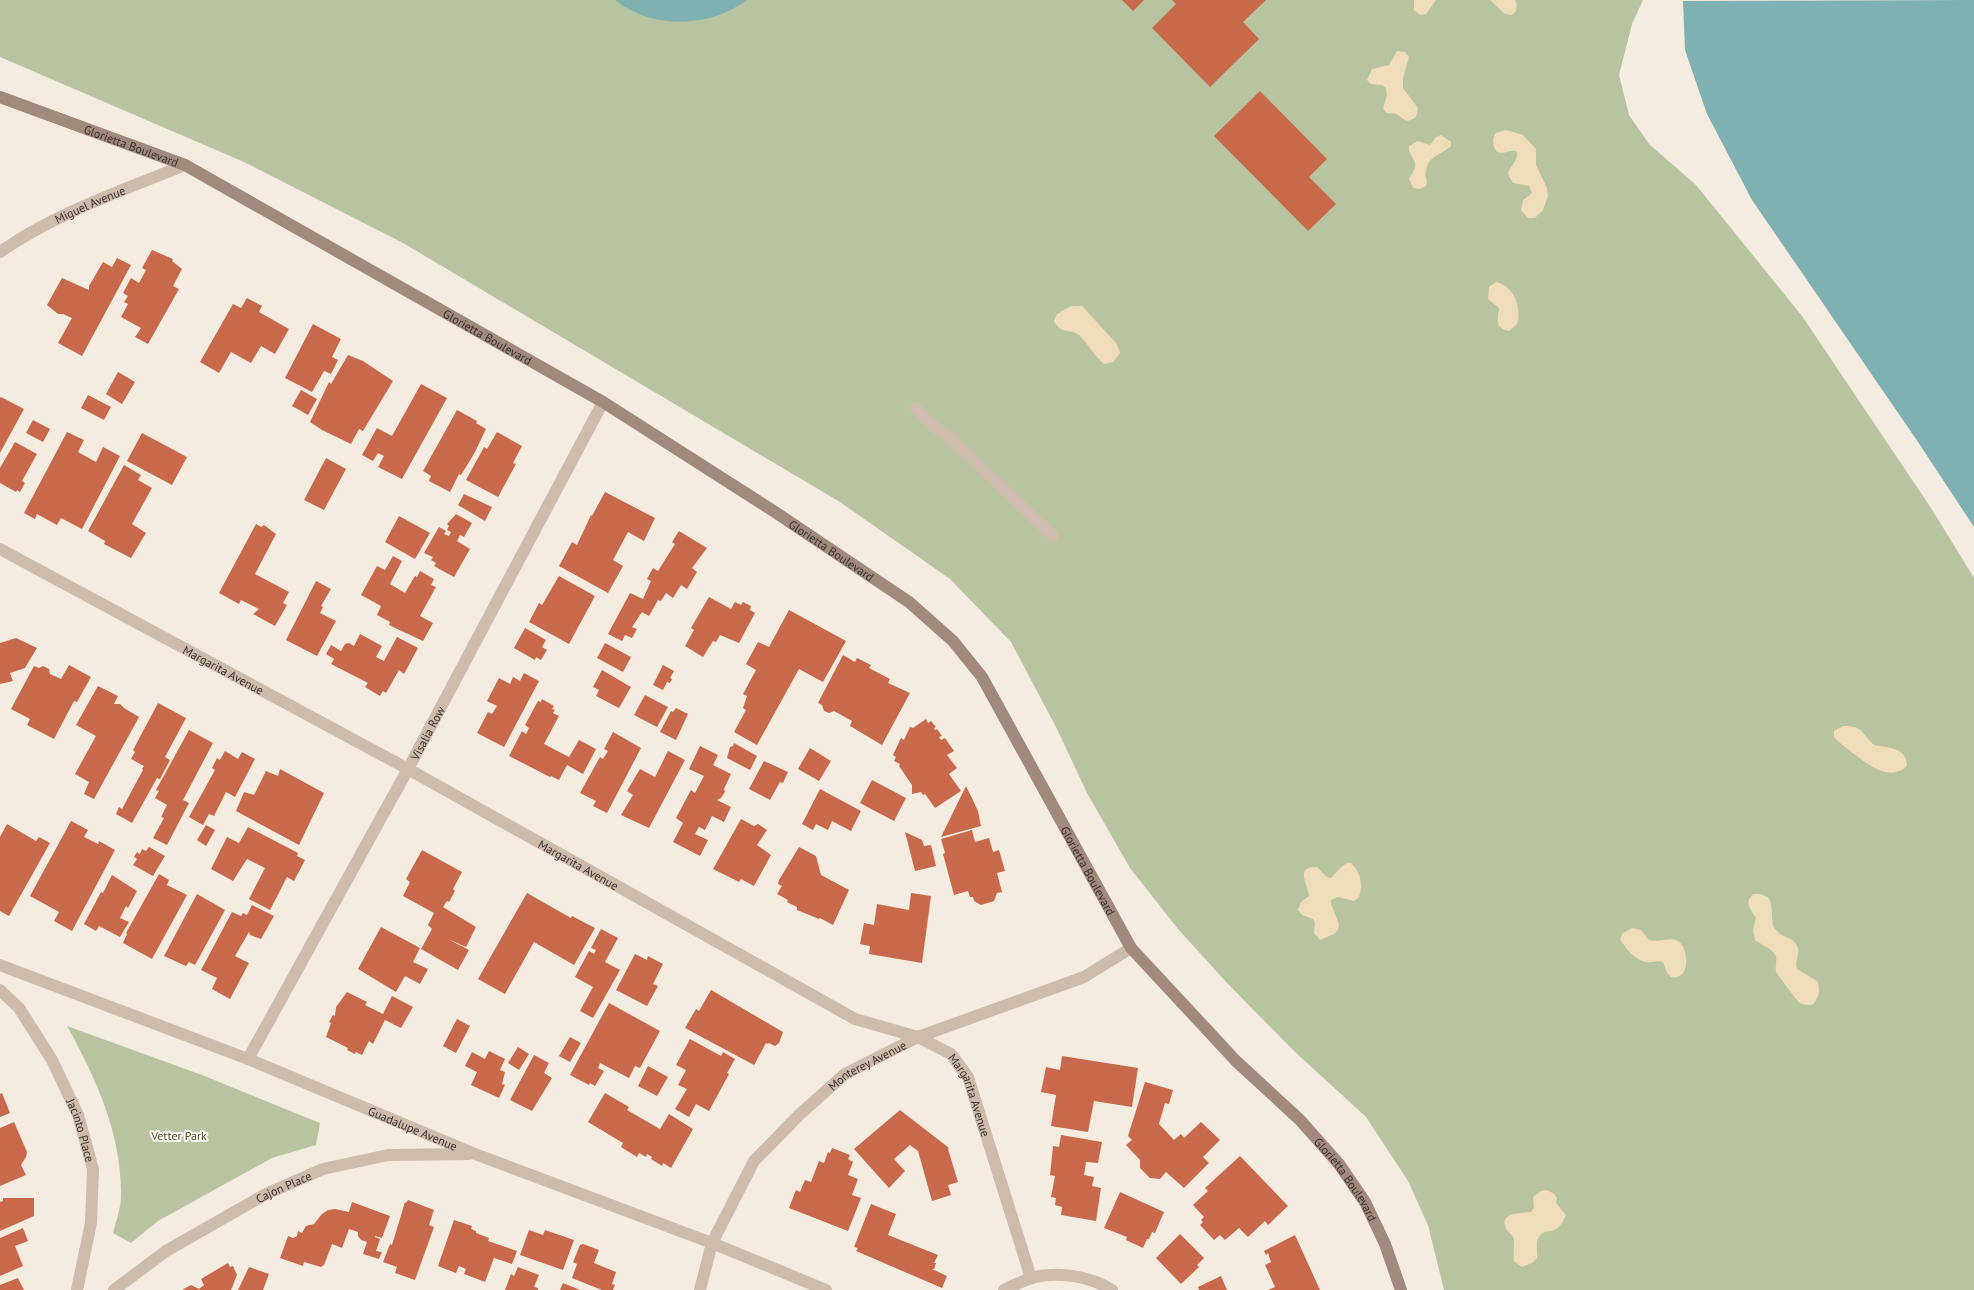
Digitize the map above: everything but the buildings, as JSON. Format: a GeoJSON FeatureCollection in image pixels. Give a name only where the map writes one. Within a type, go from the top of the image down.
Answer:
{"type":"FeatureCollection","features":[{"type":"Feature","properties":{"kind":"street","name":"Glorietta Boulevard"},"geometry":{"type":"LineString","coordinates":[[0,97],[184,165],[603,402],[775,512],[901,597],[953,641],[982,677],[1005,715],[1131,948],[1236,1061],[1300,1120],[1339,1164],[1365,1202],[1385,1244],[1401,1290]]}},
{"type":"Feature","properties":{"kind":"street","name":"Miguel Avenue"},"geometry":{"type":"LineString","coordinates":[[0,252],[19,239],[74,209],[184,165]]}},
{"type":"Feature","properties":{"kind":"street","name":"Visalia Row"},"geometry":{"type":"LineString","coordinates":[[248,1059],[408,769],[603,402]]}},
{"type":"Feature","properties":{"kind":"street"},"geometry":{"type":"LineString","coordinates":[[916,408],[932,426],[949,436],[1053,536]]}},
{"type":"Feature","properties":{"kind":"street","name":"Margarita Avenue"},"geometry":{"type":"LineString","coordinates":[[0,549],[408,769],[855,1020],[918,1037],[951,1054],[968,1077],[1031,1278]]}},
{"type":"Feature","properties":{"kind":"street","name":"Monterey Avenue"},"geometry":{"type":"LineString","coordinates":[[700,1290],[712,1243],[754,1162],[799,1115],[845,1074],[918,1037],[1084,977],[1131,948]]}},
{"type":"Feature","properties":{"kind":"street","name":"Guadalupe Avenue"},"geometry":{"type":"LineString","coordinates":[[0,965],[248,1059],[475,1154],[712,1243],[826,1290]]}},
{"type":"Feature","properties":{"kind":"street","name":"Jacinto Place"},"geometry":{"type":"LineString","coordinates":[[0,990],[19,1008],[52,1060],[78,1115],[93,1169],[91,1223],[77,1290]]}},
{"type":"Feature","properties":{"kind":"street","name":"Cajon Place"},"geometry":{"type":"LineString","coordinates":[[114,1290],[166,1251],[266,1194],[323,1169],[388,1155],[475,1154]]}},
{"type":"Feature","properties":{"kind":"street"},"geometry":{"type":"LineString","coordinates":[[1004,1290],[1031,1278],[1066,1274],[1100,1282],[1112,1290]]}},
{"type":"Feature","properties":{"kind":"green space"},"geometry":{"type":"Polygon","coordinates":[[[0,0],[1643,0],[1632,24],[1619,75],[1629,115],[1649,144],[1696,185],[1802,316],[1931,508],[1974,578],[1974,1290],[1444,1290],[1428,1225],[1408,1181],[1366,1117],[1294,1051],[1228,984],[1178,929],[1130,868],[1087,793],[1057,729],[1011,642],[950,579],[840,502],[403,243],[244,162],[0,57],[0,0]]]}},
{"type":"Feature","properties":{"kind":"green space","name":"Vetter Park"},"geometry":{"type":"Polygon","coordinates":[[[67,1026],[202,1075],[320,1123],[316,1145],[272,1158],[158,1221],[131,1243],[113,1233],[121,1201],[117,1151],[112,1129],[97,1087],[67,1026]]]}},
{"type":"Feature","properties":{"kind":"sand"},"geometry":{"type":"Polygon","coordinates":[[[1414,0],[1436,0],[1426,14],[1420,15],[1414,10],[1414,0]]]}},
{"type":"Feature","properties":{"kind":"sand"},"geometry":{"type":"Polygon","coordinates":[[[1490,0],[1515,0],[1516,10],[1512,15],[1505,14],[1490,0]]]}},
{"type":"Feature","properties":{"kind":"sand"},"geometry":{"type":"Polygon","coordinates":[[[1397,51],[1405,52],[1409,57],[1403,78],[1403,88],[1418,108],[1416,117],[1407,121],[1396,114],[1386,113],[1383,108],[1387,95],[1386,88],[1382,85],[1371,84],[1367,80],[1372,69],[1389,65],[1397,51]]]}},
{"type":"Feature","properties":{"kind":"sand"},"geometry":{"type":"Polygon","coordinates":[[[1506,130],[1523,135],[1536,149],[1536,165],[1547,188],[1548,196],[1543,210],[1535,218],[1528,218],[1521,210],[1523,200],[1532,193],[1529,186],[1513,183],[1508,174],[1517,152],[1497,152],[1494,145],[1493,138],[1496,133],[1506,130]]]}},
{"type":"Feature","properties":{"kind":"sand"},"geometry":{"type":"Polygon","coordinates":[[[1441,135],[1451,142],[1451,146],[1429,162],[1426,173],[1426,186],[1420,189],[1413,188],[1409,179],[1415,164],[1409,152],[1409,146],[1418,141],[1430,145],[1436,137],[1441,135]]]}},
{"type":"Feature","properties":{"kind":"sand"},"geometry":{"type":"Polygon","coordinates":[[[1496,282],[1508,288],[1517,304],[1517,324],[1509,331],[1504,330],[1499,325],[1499,308],[1488,299],[1489,287],[1496,282]]]}},
{"type":"Feature","properties":{"kind":"sand"},"geometry":{"type":"Polygon","coordinates":[[[1071,306],[1082,306],[1117,344],[1120,353],[1113,362],[1104,364],[1080,336],[1057,326],[1054,321],[1057,314],[1071,306]]]}},
{"type":"Feature","properties":{"kind":"sand"},"geometry":{"type":"Polygon","coordinates":[[[1843,726],[1859,729],[1874,745],[1891,748],[1900,752],[1904,755],[1907,766],[1900,771],[1892,773],[1884,772],[1869,765],[1834,737],[1834,731],[1843,726]]]}},
{"type":"Feature","properties":{"kind":"sand"},"geometry":{"type":"Polygon","coordinates":[[[1347,863],[1351,863],[1359,875],[1361,888],[1359,897],[1354,901],[1338,897],[1331,900],[1339,924],[1338,930],[1334,934],[1320,940],[1314,933],[1315,923],[1313,919],[1302,915],[1298,910],[1301,902],[1309,896],[1304,873],[1310,868],[1317,867],[1327,877],[1331,878],[1347,863]]]}},
{"type":"Feature","properties":{"kind":"sand"},"geometry":{"type":"Polygon","coordinates":[[[1753,894],[1768,897],[1774,927],[1797,946],[1797,969],[1817,981],[1819,994],[1812,1005],[1803,1004],[1798,1001],[1776,972],[1776,956],[1771,950],[1755,940],[1753,930],[1756,918],[1748,903],[1753,894]]]}},
{"type":"Feature","properties":{"kind":"sand"},"geometry":{"type":"Polygon","coordinates":[[[1632,928],[1641,930],[1649,940],[1673,939],[1681,943],[1686,955],[1685,969],[1682,974],[1678,977],[1671,977],[1667,973],[1663,962],[1642,961],[1631,953],[1620,939],[1623,933],[1632,928]]]}},
{"type":"Feature","properties":{"kind":"sand"},"geometry":{"type":"Polygon","coordinates":[[[1546,1190],[1553,1193],[1557,1198],[1556,1203],[1566,1215],[1559,1227],[1545,1232],[1539,1237],[1537,1258],[1532,1263],[1522,1267],[1514,1261],[1514,1240],[1504,1223],[1505,1219],[1512,1214],[1531,1212],[1534,1207],[1533,1197],[1546,1190]]]}},
{"type":"Feature","properties":{"kind":"water"},"geometry":{"type":"Polygon","coordinates":[[[615,0],[747,0],[716,16],[681,22],[663,21],[646,17],[630,10],[615,0]]]}},
{"type":"Feature","properties":{"kind":"water"},"geometry":{"type":"Polygon","coordinates":[[[1974,0],[1974,527],[1752,200],[1707,114],[1685,50],[1683,1],[1974,0]]]}}]}
